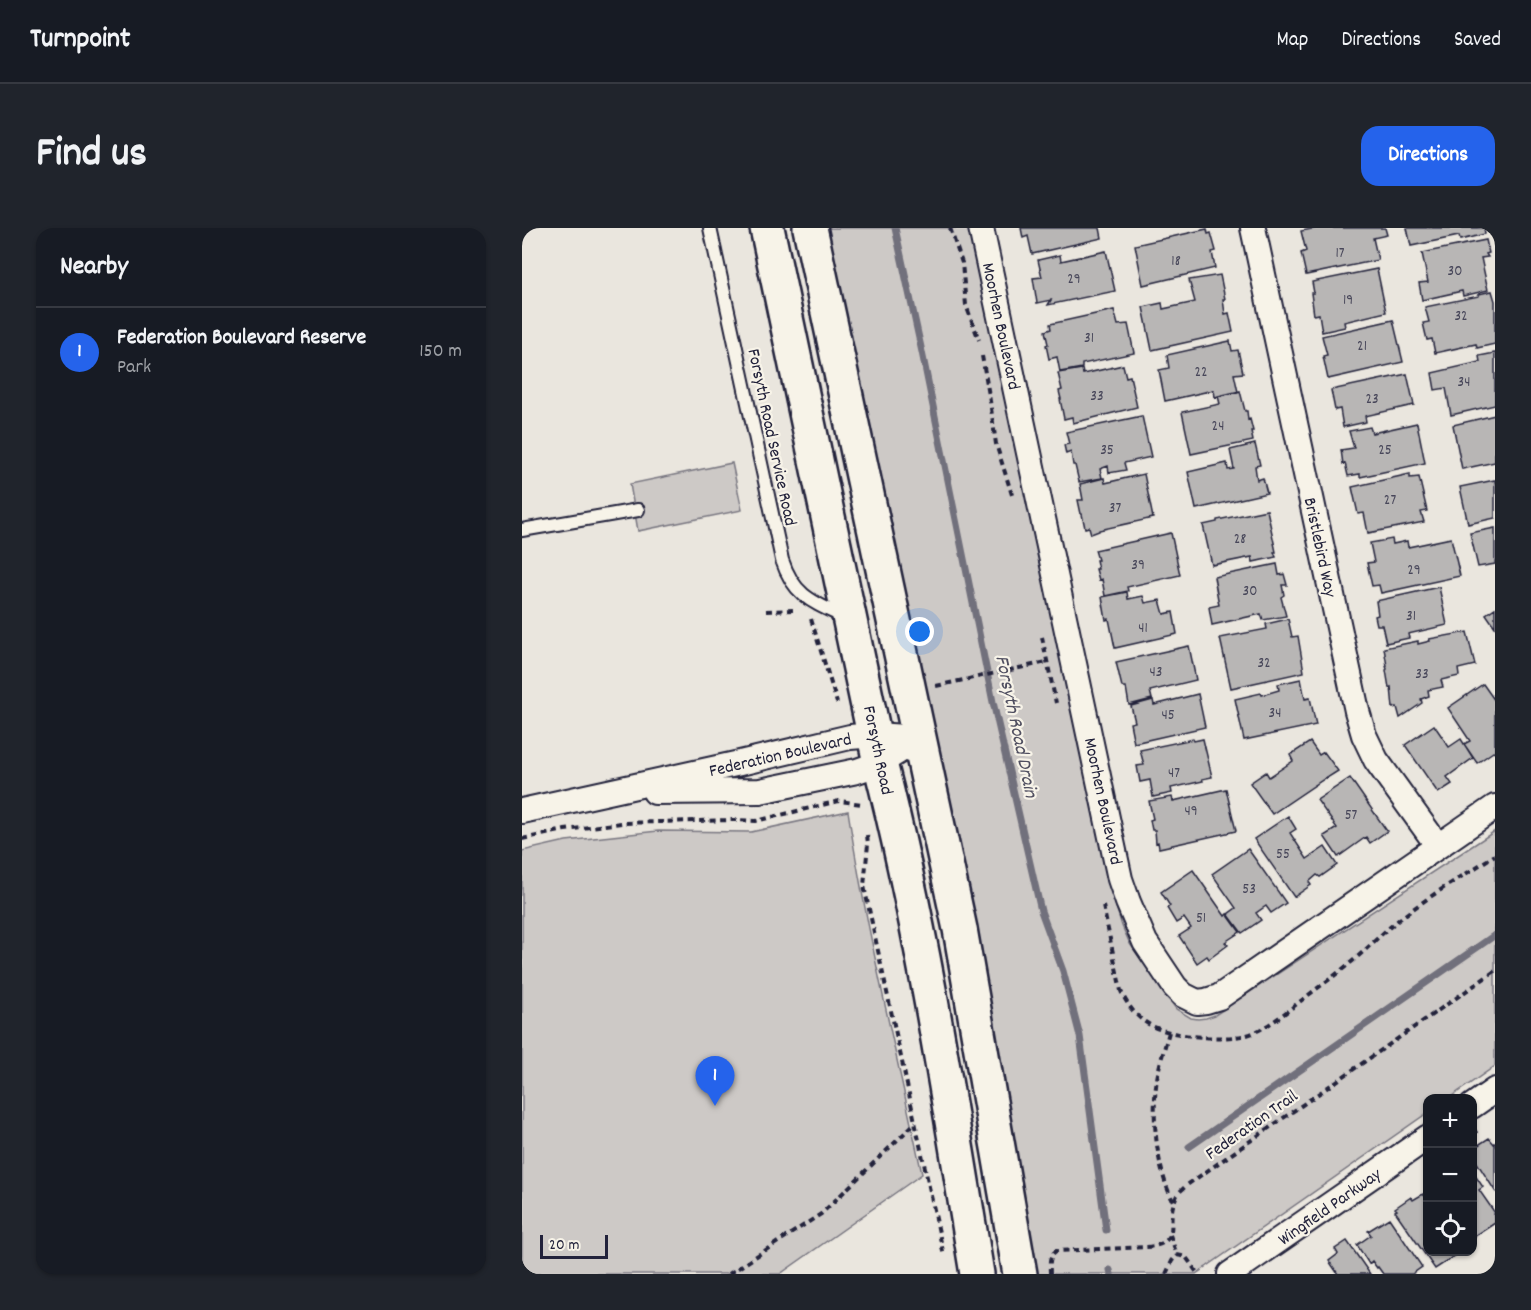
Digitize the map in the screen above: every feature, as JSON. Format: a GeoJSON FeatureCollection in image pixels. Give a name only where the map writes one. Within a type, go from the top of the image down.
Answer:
{"type":"FeatureCollection","features":[{"type":"Feature","properties":{"kind":"highway","name":"Forsyth Road"},"geometry":{"type":"LineString","coordinates":[[766,228],[914,915],[948,1100],[962,1270]]}},
{"type":"Feature","properties":{"kind":"highway"},"geometry":{"type":"LineString","coordinates":[[810,228],[960,929],[1020,1274]]}},
{"type":"Feature","properties":{"kind":"street","name":"Moorhen Boulevard"},"geometry":{"type":"LineString","coordinates":[[981,228],[1120,879],[1144,942],[1175,987],[1183,995],[1197,1002],[1219,997],[1495,807]]}},
{"type":"Feature","properties":{"kind":"street","name":"Bristlebird Way"},"geometry":{"type":"LineString","coordinates":[[1253,228],[1364,735],[1376,760],[1438,846]]}},
{"type":"Feature","properties":{"kind":"street","name":"Federation Boulevard"},"geometry":{"type":"LineString","coordinates":[[522,812],[850,737],[878,749]]}},
{"type":"Feature","properties":{"kind":"street","name":"Federation Boulevard"},"geometry":{"type":"LineString","coordinates":[[604,793],[760,791],[857,771],[878,749],[920,738]]}},
{"type":"Feature","properties":{"kind":"street"},"geometry":{"type":"LineString","coordinates":[[1477,1103],[1495,1090]]}},
{"type":"Feature","properties":{"kind":"street","name":"Wingfield Parkway"},"geometry":{"type":"LineString","coordinates":[[1230,1274],[1423,1140]]}},
{"type":"Feature","properties":{"kind":"lane","name":"Forsyth Road Service Road"},"geometry":{"type":"LineString","coordinates":[[710,228],[782,560],[791,582],[800,592],[813,603],[851,621]]}},
{"type":"Feature","properties":{"kind":"lane"},"geometry":{"type":"LineString","coordinates":[[522,530],[638,510]]}},
{"type":"Feature","properties":{"kind":"path"},"geometry":{"type":"LineString","coordinates":[[950,228],[962,263],[966,305],[979,337],[980,346]]}},
{"type":"Feature","properties":{"kind":"path"},"geometry":{"type":"LineString","coordinates":[[982,354],[996,444],[1014,502]]}},
{"type":"Feature","properties":{"kind":"path"},"geometry":{"type":"LineString","coordinates":[[766,611],[799,609]]}},
{"type":"Feature","properties":{"kind":"path"},"geometry":{"type":"LineString","coordinates":[[810,615],[838,707]]}},
{"type":"Feature","properties":{"kind":"path"},"geometry":{"type":"LineString","coordinates":[[1041,628],[1058,708]]}},
{"type":"Feature","properties":{"kind":"path"},"geometry":{"type":"LineString","coordinates":[[932,687],[1047,662]]}},
{"type":"Feature","properties":{"kind":"path"},"geometry":{"type":"LineString","coordinates":[[522,839],[565,830],[622,823],[756,820],[839,801],[863,804],[864,814]]}},
{"type":"Feature","properties":{"kind":"path"},"geometry":{"type":"LineString","coordinates":[[867,834],[864,886],[916,1122],[962,1270]]}},
{"type":"Feature","properties":{"kind":"path"},"geometry":{"type":"LineString","coordinates":[[1102,901],[1121,991],[1134,1012],[1152,1027],[1169,1032],[1208,1038],[1230,1037],[1250,1034],[1265,1027],[1355,960],[1391,927],[1429,898],[1495,855]]}},
{"type":"Feature","properties":{"kind":"path","name":"Federation Trail"},"geometry":{"type":"LineString","coordinates":[[1173,1202],[1178,1193],[1187,1185],[1495,971]]}},
{"type":"Feature","properties":{"kind":"path"},"geometry":{"type":"LineString","coordinates":[[1169,1032],[1156,1085],[1155,1113],[1164,1181],[1173,1202],[1170,1235],[1177,1256]]}},
{"type":"Feature","properties":{"kind":"path"},"geometry":{"type":"LineString","coordinates":[[729,1274],[821,1214],[916,1122]]}},
{"type":"Feature","properties":{"kind":"path"},"geometry":{"type":"LineString","coordinates":[[1050,1274],[1050,1257],[1056,1251],[1159,1246],[1165,1243],[1170,1235]]}},
{"type":"Feature","properties":{"kind":"path"},"geometry":{"type":"LineString","coordinates":[[1166,1274],[1177,1256]]}},
{"type":"Feature","properties":{"kind":"path"},"geometry":{"type":"LineString","coordinates":[[1177,1256],[1186,1257],[1198,1274]]}},
{"type":"Feature","properties":{"kind":"shaded area"},"geometry":{"type":"Polygon","coordinates":[[[822,228],[968,228],[1112,894],[1130,944],[1176,1009],[1191,1018],[1206,1018],[1215,1015],[1495,831],[1495,1066],[1455,1094],[1423,1094],[1423,1116],[1196,1274],[1033,1274],[822,228]]]}},
{"type":"Feature","properties":{"kind":"shaded area"},"geometry":{"type":"Polygon","coordinates":[[[732,463],[742,510],[638,531],[630,484],[732,463]]]}},
{"type":"Feature","properties":{"kind":"shaded area"},"geometry":{"type":"Polygon","coordinates":[[[848,811],[873,948],[922,1174],[780,1274],[522,1274],[522,851],[566,841],[658,831],[751,832],[848,811]]]}},
{"type":"Feature","properties":{"kind":"building"},"geometry":{"type":"Polygon","coordinates":[[[1021,228],[1100,228],[1102,238],[1032,254],[1028,236],[1023,238],[1021,228]]]}},
{"type":"Feature","properties":{"kind":"building"},"geometry":{"type":"Polygon","coordinates":[[[1317,228],[1385,228],[1387,235],[1373,238],[1378,260],[1306,275],[1301,253],[1306,251],[1301,231],[1317,228]]]}},
{"type":"Feature","properties":{"kind":"building"},"geometry":{"type":"Polygon","coordinates":[[[1407,228],[1484,228],[1485,234],[1460,240],[1459,236],[1411,246],[1407,228]]]}},
{"type":"Feature","properties":{"kind":"building"},"geometry":{"type":"Polygon","coordinates":[[[1207,229],[1208,234],[1211,233],[1216,251],[1212,252],[1215,268],[1143,285],[1135,245],[1207,229]]]}},
{"type":"Feature","properties":{"kind":"building"},"geometry":{"type":"Polygon","coordinates":[[[1486,240],[1488,257],[1481,258],[1488,290],[1463,296],[1462,291],[1422,300],[1419,283],[1428,282],[1422,253],[1486,240]]]}},
{"type":"Feature","properties":{"kind":"building"},"geometry":{"type":"Polygon","coordinates":[[[1106,251],[1115,291],[1048,305],[1051,300],[1037,303],[1033,278],[1042,277],[1038,260],[1060,255],[1061,261],[1106,251]]]}},
{"type":"Feature","properties":{"kind":"building"},"geometry":{"type":"Polygon","coordinates":[[[1377,269],[1386,312],[1344,322],[1345,327],[1322,332],[1319,314],[1314,315],[1312,282],[1377,269]]]}},
{"type":"Feature","properties":{"kind":"building"},"geometry":{"type":"Polygon","coordinates":[[[1220,275],[1225,299],[1223,299],[1225,314],[1229,313],[1233,332],[1152,350],[1143,307],[1162,303],[1163,309],[1195,302],[1189,280],[1220,275]]]}},
{"type":"Feature","properties":{"kind":"building"},"geometry":{"type":"Polygon","coordinates":[[[1492,291],[1495,301],[1495,344],[1477,348],[1476,344],[1435,353],[1432,339],[1427,340],[1423,323],[1429,322],[1425,307],[1479,296],[1479,294],[1492,291]]]}},
{"type":"Feature","properties":{"kind":"building"},"geometry":{"type":"Polygon","coordinates":[[[1114,310],[1118,325],[1128,324],[1134,353],[1082,364],[1082,368],[1060,372],[1057,357],[1049,359],[1046,345],[1048,344],[1045,331],[1051,329],[1050,324],[1114,310]]]}},
{"type":"Feature","properties":{"kind":"building"},"geometry":{"type":"Polygon","coordinates":[[[1393,320],[1403,362],[1328,379],[1323,356],[1327,355],[1322,336],[1393,320]]]}},
{"type":"Feature","properties":{"kind":"building"},"geometry":{"type":"Polygon","coordinates":[[[1230,341],[1232,351],[1238,350],[1243,373],[1234,374],[1238,392],[1215,397],[1214,390],[1165,401],[1159,370],[1169,368],[1167,355],[1230,341]]]}},
{"type":"Feature","properties":{"kind":"building"},"geometry":{"type":"Polygon","coordinates":[[[1495,353],[1495,405],[1451,415],[1446,388],[1435,390],[1432,373],[1480,362],[1479,356],[1495,353]]]}},
{"type":"Feature","properties":{"kind":"building"},"geometry":{"type":"Polygon","coordinates":[[[1123,365],[1126,377],[1130,376],[1137,407],[1073,423],[1072,417],[1064,419],[1058,373],[1082,369],[1083,374],[1123,365]]]}},
{"type":"Feature","properties":{"kind":"building"},"geometry":{"type":"Polygon","coordinates":[[[1407,374],[1414,405],[1365,416],[1366,422],[1343,427],[1340,409],[1335,410],[1331,390],[1407,374]]]}},
{"type":"Feature","properties":{"kind":"building"},"geometry":{"type":"Polygon","coordinates":[[[1240,391],[1248,420],[1250,419],[1253,441],[1191,454],[1182,412],[1220,404],[1218,396],[1240,391]]]}},
{"type":"Feature","properties":{"kind":"building"},"geometry":{"type":"Polygon","coordinates":[[[1495,415],[1495,462],[1462,469],[1453,425],[1495,415]]]}},
{"type":"Feature","properties":{"kind":"building"},"geometry":{"type":"Polygon","coordinates":[[[1142,416],[1151,457],[1124,463],[1126,470],[1109,473],[1108,466],[1100,469],[1102,478],[1079,482],[1071,452],[1066,454],[1064,445],[1069,444],[1066,432],[1142,416]]]}},
{"type":"Feature","properties":{"kind":"building"},"geometry":{"type":"Polygon","coordinates":[[[1417,423],[1425,463],[1360,477],[1360,474],[1348,476],[1341,450],[1354,448],[1349,431],[1370,427],[1372,433],[1417,423]]]}},
{"type":"Feature","properties":{"kind":"building"},"geometry":{"type":"Polygon","coordinates":[[[1255,444],[1260,465],[1255,466],[1257,480],[1263,478],[1267,493],[1196,509],[1188,472],[1227,463],[1228,470],[1234,469],[1230,450],[1255,444]]]}},
{"type":"Feature","properties":{"kind":"building"},"geometry":{"type":"Polygon","coordinates":[[[1144,474],[1153,518],[1099,530],[1091,534],[1089,527],[1085,528],[1081,514],[1078,500],[1083,500],[1080,484],[1104,478],[1105,483],[1144,474]]]}},
{"type":"Feature","properties":{"kind":"building"},"geometry":{"type":"Polygon","coordinates":[[[1410,474],[1410,478],[1419,477],[1427,511],[1421,512],[1424,522],[1368,533],[1364,513],[1358,514],[1352,487],[1410,474]]]}},
{"type":"Feature","properties":{"kind":"building"},"geometry":{"type":"Polygon","coordinates":[[[1495,480],[1495,518],[1468,524],[1460,487],[1495,480]]]}},
{"type":"Feature","properties":{"kind":"building"},"geometry":{"type":"Polygon","coordinates":[[[1267,510],[1276,557],[1253,562],[1252,557],[1212,565],[1203,525],[1267,510]]]}},
{"type":"Feature","properties":{"kind":"building"},"geometry":{"type":"Polygon","coordinates":[[[1495,528],[1495,564],[1478,567],[1470,533],[1495,528]]]}},
{"type":"Feature","properties":{"kind":"building"},"geometry":{"type":"Polygon","coordinates":[[[1171,533],[1180,575],[1127,587],[1128,591],[1105,596],[1102,579],[1099,580],[1096,569],[1098,569],[1096,560],[1098,560],[1095,550],[1171,533]]]}},
{"type":"Feature","properties":{"kind":"building"},"geometry":{"type":"Polygon","coordinates":[[[1451,538],[1460,576],[1381,593],[1379,585],[1372,586],[1367,563],[1374,562],[1370,543],[1392,539],[1393,544],[1407,541],[1408,547],[1451,538]]]}},
{"type":"Feature","properties":{"kind":"building"},"geometry":{"type":"Polygon","coordinates":[[[1277,564],[1279,575],[1284,574],[1287,585],[1282,585],[1284,595],[1281,597],[1286,616],[1263,620],[1261,614],[1212,625],[1209,607],[1219,605],[1214,577],[1277,564]]]}},
{"type":"Feature","properties":{"kind":"building"},"geometry":{"type":"Polygon","coordinates":[[[1439,587],[1447,625],[1408,634],[1409,638],[1386,643],[1382,625],[1377,625],[1376,601],[1439,587]]]}},
{"type":"Feature","properties":{"kind":"building"},"geometry":{"type":"Polygon","coordinates":[[[1127,592],[1128,599],[1143,596],[1145,603],[1160,600],[1164,614],[1173,612],[1177,634],[1115,648],[1109,619],[1106,620],[1102,597],[1127,592]]]}},
{"type":"Feature","properties":{"kind":"building"},"geometry":{"type":"Polygon","coordinates":[[[1495,608],[1495,627],[1486,614],[1495,608]]]}},
{"type":"Feature","properties":{"kind":"building"},"geometry":{"type":"Polygon","coordinates":[[[1288,619],[1292,637],[1298,636],[1304,672],[1231,688],[1220,638],[1267,629],[1266,624],[1288,619]]]}},
{"type":"Feature","properties":{"kind":"building"},"geometry":{"type":"Polygon","coordinates":[[[1467,632],[1475,665],[1458,669],[1459,676],[1441,680],[1443,687],[1428,690],[1429,696],[1421,699],[1422,703],[1400,718],[1397,707],[1393,708],[1384,648],[1418,641],[1418,644],[1430,641],[1429,639],[1467,632]]]}},
{"type":"Feature","properties":{"kind":"building"},"geometry":{"type":"Polygon","coordinates":[[[1189,646],[1196,680],[1150,691],[1152,699],[1129,705],[1126,687],[1122,687],[1116,662],[1189,646]]]}},
{"type":"Feature","properties":{"kind":"building"},"geometry":{"type":"Polygon","coordinates":[[[1301,679],[1305,699],[1310,698],[1316,725],[1244,740],[1235,699],[1279,690],[1278,684],[1301,679]]]}},
{"type":"Feature","properties":{"kind":"building"},"geometry":{"type":"Polygon","coordinates":[[[1483,684],[1495,701],[1495,753],[1493,752],[1477,763],[1464,744],[1470,741],[1448,708],[1483,684]]]}},
{"type":"Feature","properties":{"kind":"building"},"geometry":{"type":"Polygon","coordinates":[[[1198,694],[1205,727],[1134,743],[1130,723],[1135,722],[1131,706],[1153,700],[1154,705],[1198,694]]]}},
{"type":"Feature","properties":{"kind":"building"},"geometry":{"type":"Polygon","coordinates":[[[1434,725],[1449,747],[1461,739],[1473,758],[1447,777],[1452,784],[1438,793],[1405,745],[1434,725]]]}},
{"type":"Feature","properties":{"kind":"building"},"geometry":{"type":"Polygon","coordinates":[[[1193,739],[1194,741],[1203,739],[1212,777],[1171,788],[1172,793],[1153,797],[1150,780],[1140,782],[1137,766],[1144,765],[1140,750],[1193,739]]]}},
{"type":"Feature","properties":{"kind":"building"},"geometry":{"type":"Polygon","coordinates":[[[1310,742],[1319,755],[1324,752],[1338,771],[1272,814],[1250,783],[1266,772],[1269,777],[1293,761],[1290,755],[1310,742]]]}},
{"type":"Feature","properties":{"kind":"building"},"geometry":{"type":"Polygon","coordinates":[[[1350,778],[1387,831],[1370,843],[1366,837],[1338,857],[1324,836],[1337,828],[1317,800],[1350,778]]]}},
{"type":"Feature","properties":{"kind":"building"},"geometry":{"type":"Polygon","coordinates":[[[1226,789],[1236,831],[1159,848],[1158,842],[1156,843],[1155,830],[1152,830],[1150,820],[1153,819],[1149,801],[1172,797],[1173,801],[1226,789]]]}},
{"type":"Feature","properties":{"kind":"building"},"geometry":{"type":"Polygon","coordinates":[[[1288,816],[1296,829],[1290,833],[1307,859],[1325,847],[1337,865],[1320,877],[1317,875],[1309,882],[1311,885],[1294,897],[1254,839],[1288,816]]]}},
{"type":"Feature","properties":{"kind":"building"},"geometry":{"type":"Polygon","coordinates":[[[1248,849],[1286,903],[1271,913],[1266,906],[1256,913],[1261,920],[1242,933],[1228,914],[1236,908],[1212,874],[1248,849]]]}},
{"type":"Feature","properties":{"kind":"building"},"geometry":{"type":"Polygon","coordinates":[[[1193,870],[1225,916],[1227,914],[1240,932],[1225,942],[1228,945],[1209,959],[1207,956],[1197,963],[1179,936],[1191,928],[1184,918],[1176,923],[1167,908],[1170,906],[1161,892],[1193,870]]]}},
{"type":"Feature","properties":{"kind":"building"},"geometry":{"type":"Polygon","coordinates":[[[1489,1138],[1495,1143],[1495,1191],[1477,1163],[1477,1146],[1489,1138]]]}},
{"type":"Feature","properties":{"kind":"building"},"geometry":{"type":"Polygon","coordinates":[[[1477,1178],[1483,1187],[1479,1190],[1495,1213],[1493,1214],[1495,1223],[1477,1235],[1477,1178]]]}},
{"type":"Feature","properties":{"kind":"building"},"geometry":{"type":"Polygon","coordinates":[[[1423,1194],[1423,1252],[1395,1211],[1397,1210],[1395,1208],[1411,1197],[1413,1200],[1423,1194]]]}},
{"type":"Feature","properties":{"kind":"building"},"geometry":{"type":"Polygon","coordinates":[[[1389,1218],[1422,1267],[1412,1274],[1383,1274],[1372,1261],[1369,1264],[1357,1245],[1371,1235],[1368,1231],[1389,1218]]]}},
{"type":"Feature","properties":{"kind":"building"},"geometry":{"type":"Polygon","coordinates":[[[1347,1241],[1370,1274],[1338,1274],[1329,1261],[1338,1254],[1335,1249],[1347,1241]]]}},
{"type":"Feature","properties":{"kind":"building"},"geometry":{"type":"Polygon","coordinates":[[[1426,1256],[1455,1256],[1435,1269],[1426,1256]]]}},
{"type":"Feature","properties":{"kind":"waterway","name":"Forsyth Road Drain"},"geometry":{"type":"LineString","coordinates":[[895,228],[993,702],[1041,911],[1063,971],[1080,1036],[1106,1230]]}},
{"type":"Feature","properties":{"kind":"waterway"},"geometry":{"type":"LineString","coordinates":[[1189,1147],[1495,935]]}},
{"type":"Feature","properties":{"kind":"waterway","name":"Forsyth Road Drain"},"geometry":{"type":"LineString","coordinates":[[1110,1270],[1111,1274]]}},
{"type":"Feature","properties":{"kind":"place","name":"Federation Boulevard Reserve"},"geometry":{"type":"Point","coordinates":[715,1106]}}]}
